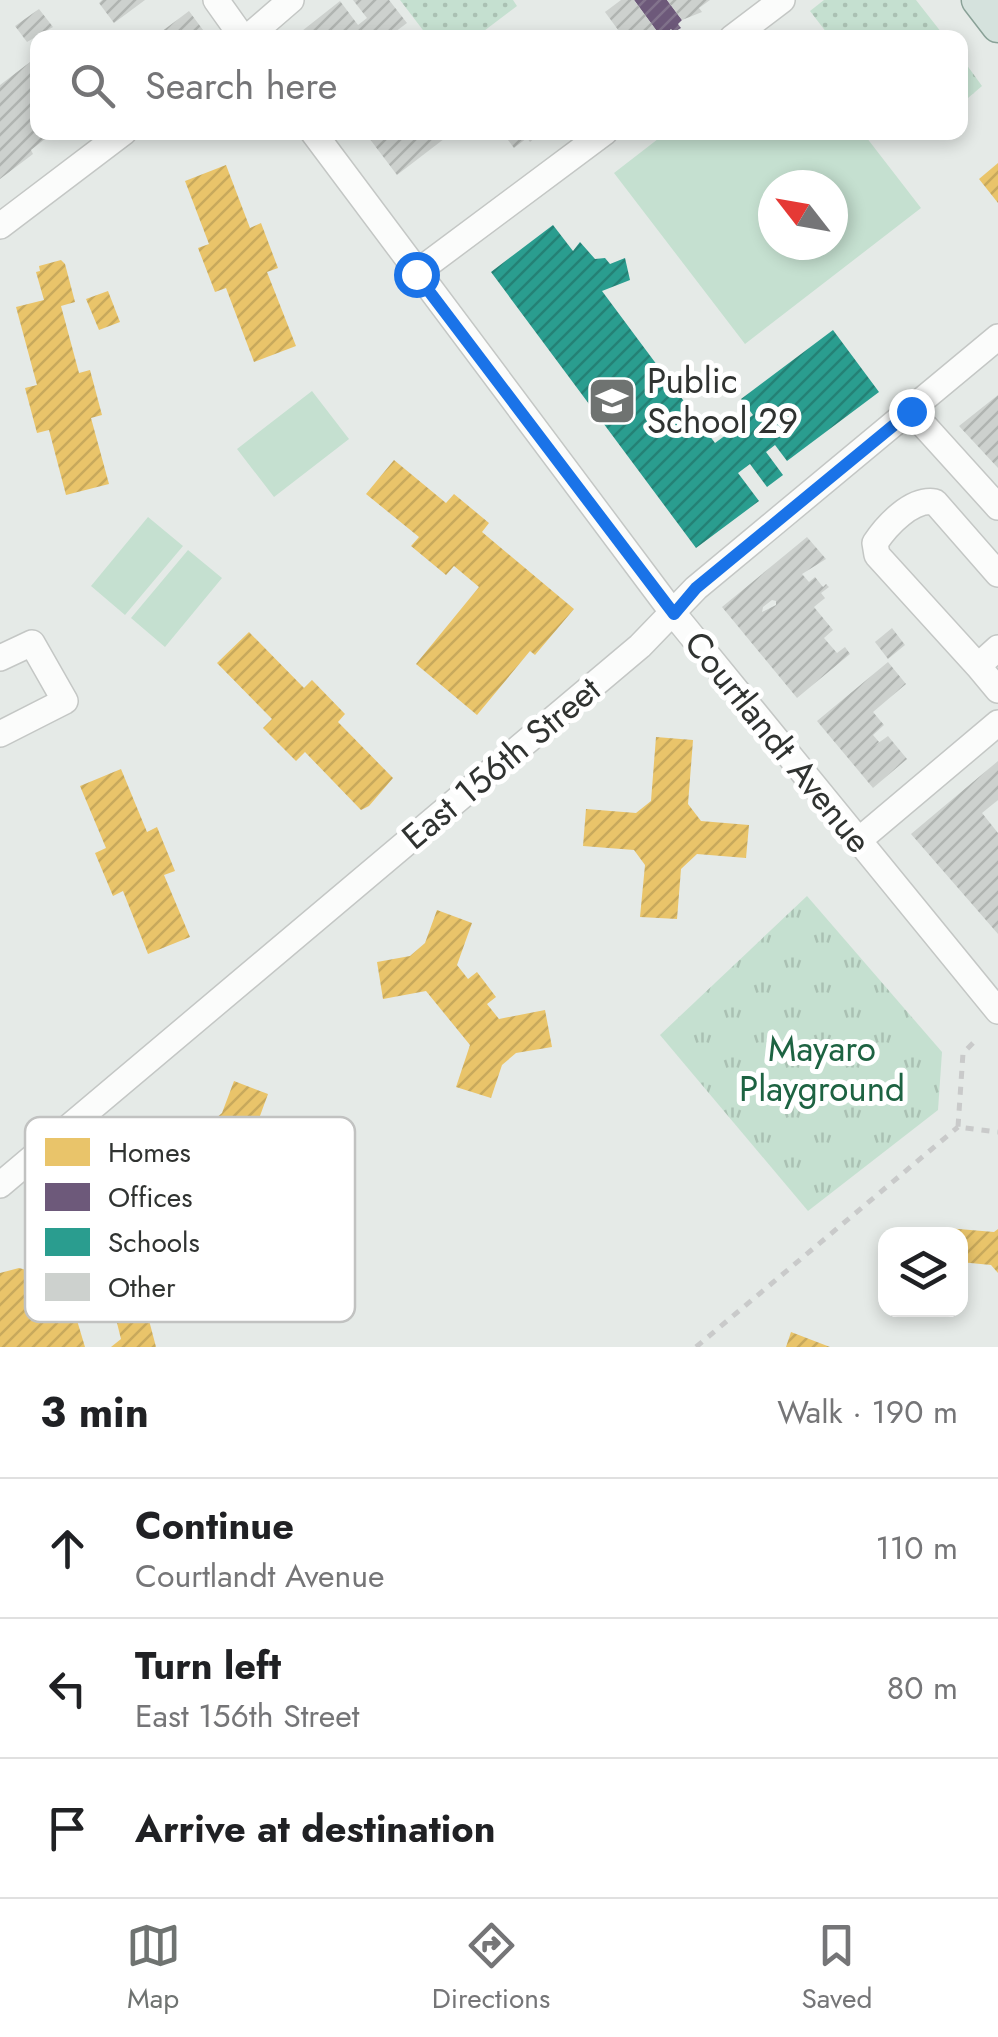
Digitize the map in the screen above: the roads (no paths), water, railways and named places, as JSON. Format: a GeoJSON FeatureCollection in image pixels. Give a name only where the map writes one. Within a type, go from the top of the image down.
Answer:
{"type":"FeatureCollection","features":[{"type":"Feature","properties":{"kind":"main road"},"geometry":{"type":"LineString","coordinates":[[978,0],[998,26]]}},
{"type":"Feature","properties":{"kind":"street"},"geometry":{"type":"LineString","coordinates":[[216,0],[239,30]]}},
{"type":"Feature","properties":{"kind":"street"},"geometry":{"type":"LineString","coordinates":[[254,30],[290,0]]}},
{"type":"Feature","properties":{"kind":"street"},"geometry":{"type":"LineString","coordinates":[[743,30],[782,0]]}},
{"type":"Feature","properties":{"kind":"street"},"geometry":{"type":"LineString","coordinates":[[0,226],[113,140]]}},
{"type":"Feature","properties":{"kind":"street","name":"Courtlandt Avenue"},"geometry":{"type":"LineString","coordinates":[[319,140],[674,614],[998,1011]]}},
{"type":"Feature","properties":{"kind":"street"},"geometry":{"type":"LineString","coordinates":[[416,274],[594,140]]}},
{"type":"Feature","properties":{"kind":"street","name":"East 156th Street"},"geometry":{"type":"LineString","coordinates":[[81,1117],[640,646],[696,588],[998,336]]}},
{"type":"Feature","properties":{"kind":"street"},"geometry":{"type":"LineString","coordinates":[[911,411],[998,507]]}},
{"type":"Feature","properties":{"kind":"street"},"geometry":{"type":"LineString","coordinates":[[998,574],[935,502],[915,504],[876,543],[877,555],[998,690]]}},
{"type":"Feature","properties":{"kind":"street"},"geometry":{"type":"LineString","coordinates":[[0,658],[32,642],[65,702],[0,734]]}},
{"type":"Feature","properties":{"kind":"street"},"geometry":{"type":"LineString","coordinates":[[978,666],[998,648]]}},
{"type":"Feature","properties":{"kind":"street"},"geometry":{"type":"LineString","coordinates":[[858,841],[998,723]]}},
{"type":"Feature","properties":{"kind":"street","name":"East 156th Street"},"geometry":{"type":"LineString","coordinates":[[0,1185],[25,1164]]}},
{"type":"Feature","properties":{"kind":"place","name":"Public School 29"},"geometry":{"type":"Point","coordinates":[612,401]}},
{"type":"Feature","properties":{"kind":"park label","name":"Mayaro Playground"},"geometry":{"type":"Point","coordinates":[822,1069]}}]}
